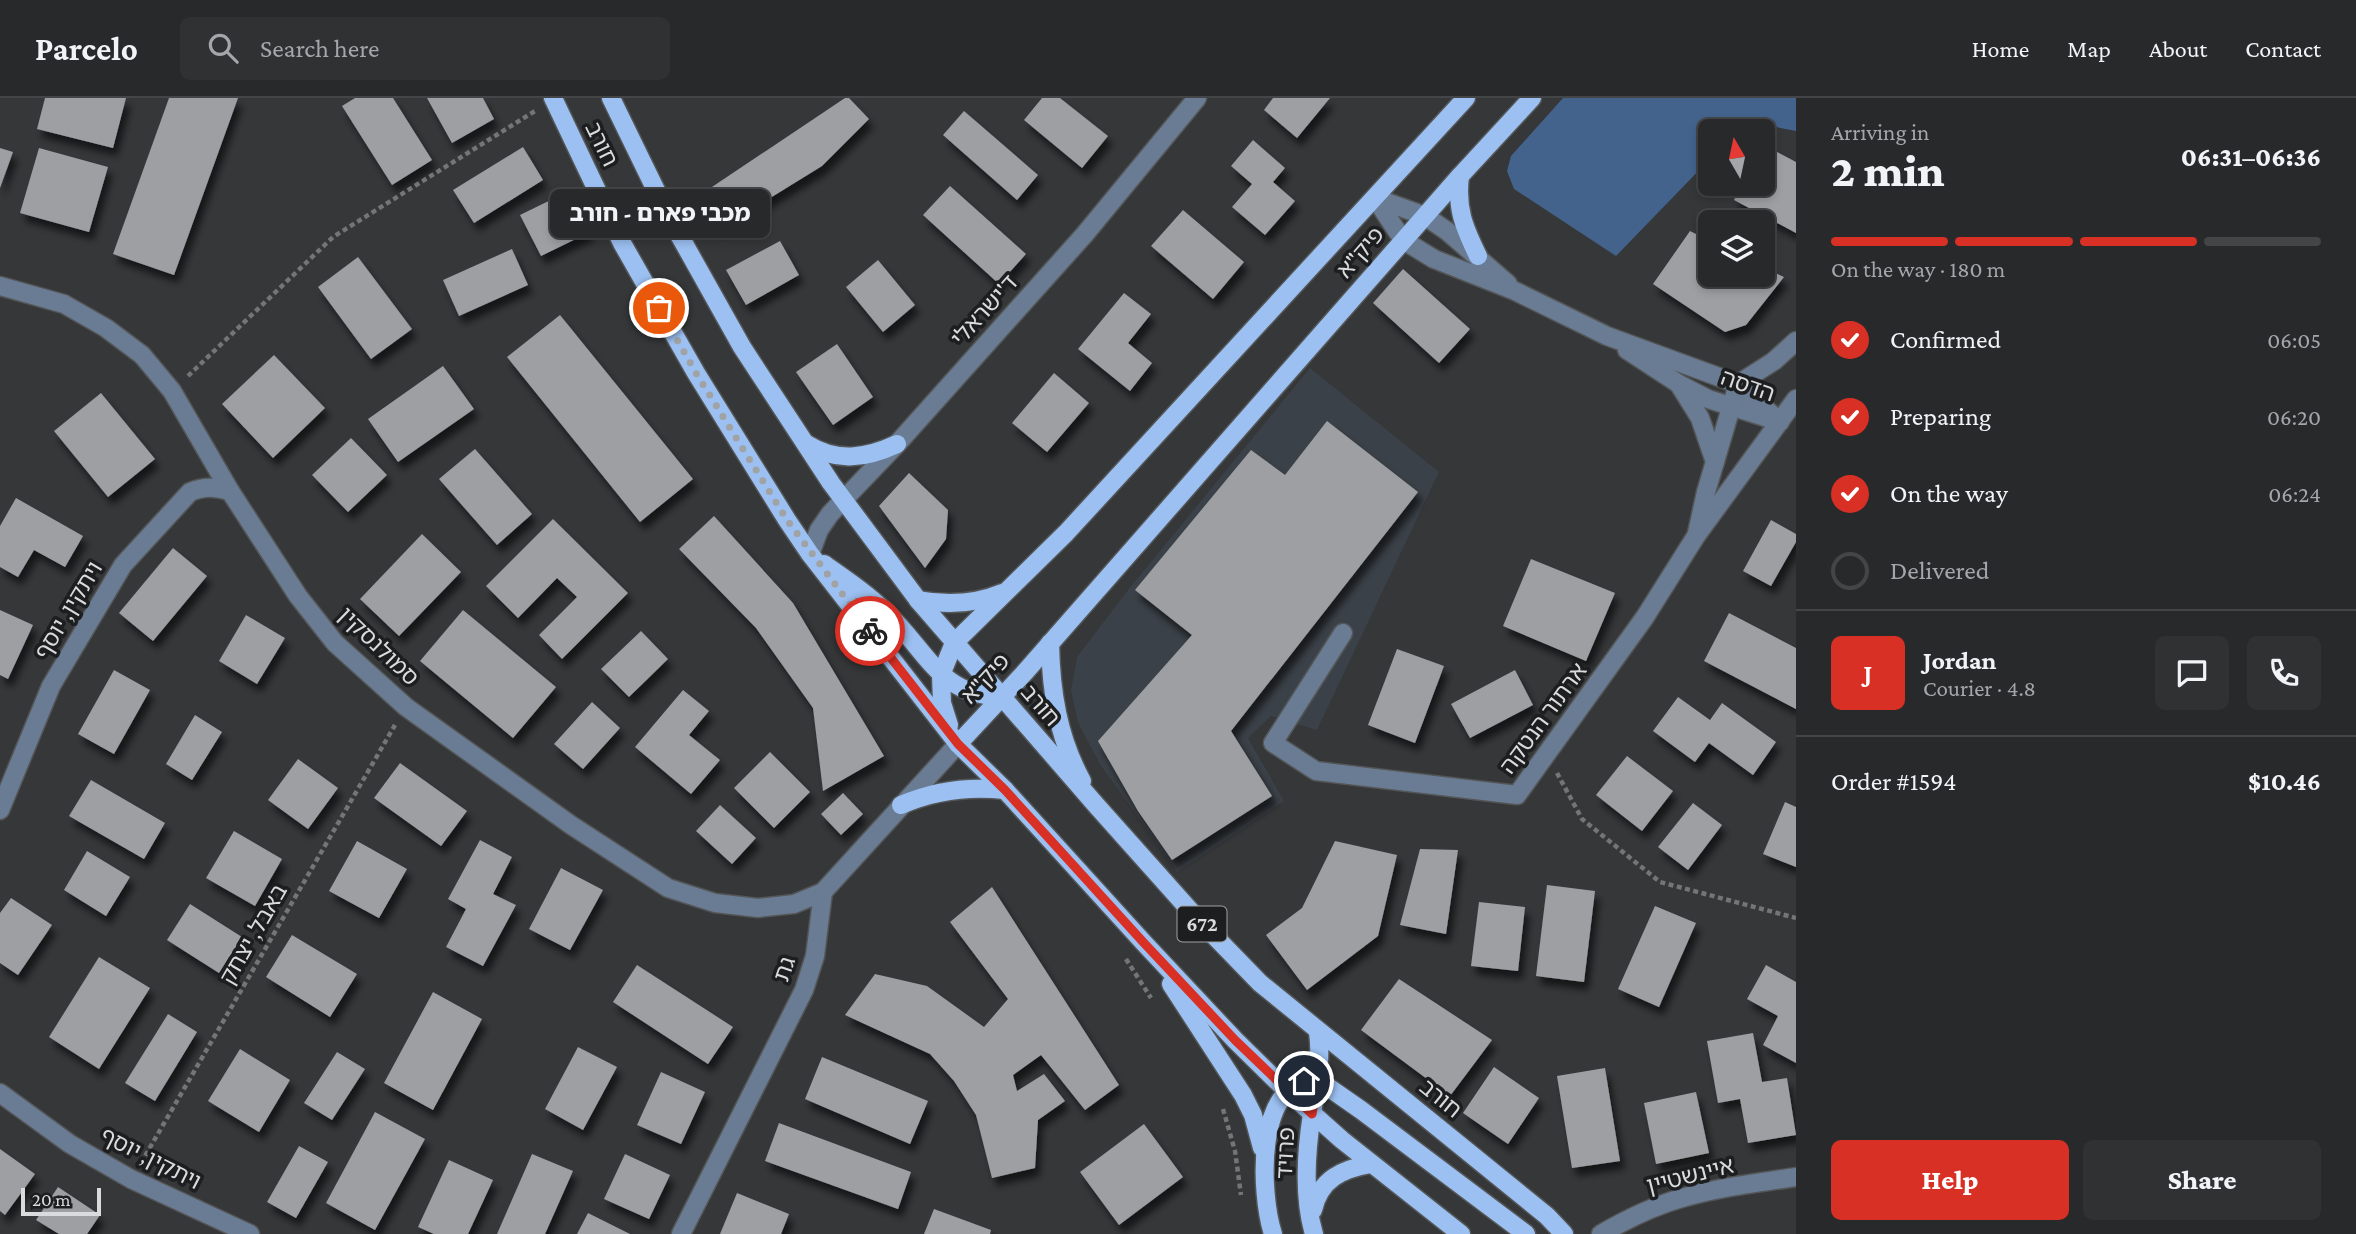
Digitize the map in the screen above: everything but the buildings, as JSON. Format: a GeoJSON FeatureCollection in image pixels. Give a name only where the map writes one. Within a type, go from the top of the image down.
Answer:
{"type":"FeatureCollection","features":[{"type":"Feature","properties":{"kind":"main road","name":"חורב"},"geometry":{"type":"LineString","coordinates":[[611,98],[668,215],[735,335],[843,499],[918,600],[954,643],[1195,916],[1260,983],[1547,1216],[1564,1234]]}},
{"type":"Feature","properties":{"kind":"main road","name":"פיק\"א"},"geometry":{"type":"LineString","coordinates":[[1466,98],[1066,533],[954,643],[941,676],[942,703],[958,744],[1531,98]]}},
{"type":"Feature","properties":{"kind":"main road","name":"חורב"},"geometry":{"type":"LineString","coordinates":[[553,99],[629,255],[696,373],[787,520],[810,554],[958,744],[1005,790],[1235,1040],[1287,1091],[1371,1164],[1461,1234]]}},
{"type":"Feature","properties":{"kind":"main road"},"geometry":{"type":"LineString","coordinates":[[1460,176],[1459,208],[1478,256]]}},
{"type":"Feature","properties":{"kind":"main road"},"geometry":{"type":"LineString","coordinates":[[803,442],[825,454],[854,457],[866,456],[897,444]]}},
{"type":"Feature","properties":{"kind":"main road"},"geometry":{"type":"LineString","coordinates":[[810,554],[866,593],[890,615],[941,676],[975,693],[1001,696]]}},
{"type":"Feature","properties":{"kind":"main road"},"geometry":{"type":"LineString","coordinates":[[918,600],[949,603],[973,601],[1008,590]]}},
{"type":"Feature","properties":{"kind":"main road"},"geometry":{"type":"LineString","coordinates":[[1050,643],[1052,688],[1059,725],[1076,769],[1096,805]]}},
{"type":"Feature","properties":{"kind":"main road"},"geometry":{"type":"LineString","coordinates":[[901,805],[920,797],[957,788],[1005,790]]}},
{"type":"Feature","properties":{"kind":"main road"},"geometry":{"type":"LineString","coordinates":[[1144,943],[1243,1095],[1257,1129],[1265,1165]]}},
{"type":"Feature","properties":{"kind":"main road","name":"פרויד"},"geometry":{"type":"LineString","coordinates":[[1312,1228],[1307,1175],[1320,1061],[1318,1032]]}},
{"type":"Feature","properties":{"kind":"main road"},"geometry":{"type":"LineString","coordinates":[[1287,1091],[1304,1081],[1318,1080],[1525,1234]]}},
{"type":"Feature","properties":{"kind":"main road","name":"פרויד"},"geometry":{"type":"LineString","coordinates":[[1273,1234],[1269,1222],[1265,1165],[1270,1120],[1287,1091]]}},
{"type":"Feature","properties":{"kind":"main road"},"geometry":{"type":"LineString","coordinates":[[1312,1228],[1314,1205],[1323,1186],[1341,1172],[1371,1164]]}},
{"type":"Feature","properties":{"kind":"street","name":"ד'ישראלי"},"geometry":{"type":"LineString","coordinates":[[810,554],[820,530],[843,499],[897,444],[1085,234],[1197,98]]}},
{"type":"Feature","properties":{"kind":"street","name":"הדסה"},"geometry":{"type":"LineString","coordinates":[[1375,198],[1424,216],[1447,231],[1516,291]]}},
{"type":"Feature","properties":{"kind":"street","name":"הדסה"},"geometry":{"type":"LineString","coordinates":[[1375,198],[1403,240],[1434,259],[1516,291],[1607,336],[1738,384],[1780,422]]}},
{"type":"Feature","properties":{"kind":"street","name":"סמולנסקין"},"geometry":{"type":"LineString","coordinates":[[0,286],[64,304],[106,328],[142,355],[172,391],[230,491],[299,596],[335,643],[406,707],[570,825],[668,888],[715,903],[758,908],[794,904],[823,892]]}},
{"type":"Feature","properties":{"kind":"street","name":"הדסה"},"geometry":{"type":"LineString","coordinates":[[1607,336],[1643,362],[1708,399],[1780,422]]}},
{"type":"Feature","properties":{"kind":"street"},"geometry":{"type":"LineString","coordinates":[[1738,384],[1774,361],[1796,341]]}},
{"type":"Feature","properties":{"kind":"street"},"geometry":{"type":"LineString","coordinates":[[1679,384],[1700,418],[1714,462]]}},
{"type":"Feature","properties":{"kind":"street","name":"ארתור הנטקה"},"geometry":{"type":"LineString","coordinates":[[1696,536],[1714,462],[1738,384]]}},
{"type":"Feature","properties":{"kind":"street","name":"ארתור הנטקה"},"geometry":{"type":"LineString","coordinates":[[1343,633],[1273,743],[1316,771],[1517,795],[1645,617],[1696,536],[1796,399]]}},
{"type":"Feature","properties":{"kind":"street","name":"ויתקין, יוסף"},"geometry":{"type":"LineString","coordinates":[[0,810],[51,686],[123,565],[190,492],[202,487],[230,491]]}},
{"type":"Feature","properties":{"kind":"street"},"geometry":{"type":"LineString","coordinates":[[823,892],[958,744]]}},
{"type":"Feature","properties":{"kind":"street","name":"גת"},"geometry":{"type":"LineString","coordinates":[[681,1234],[804,990],[815,956],[823,892]]}},
{"type":"Feature","properties":{"kind":"street","name":"ויתקין, יוסף"},"geometry":{"type":"LineString","coordinates":[[0,1093],[70,1144],[131,1179],[250,1234]]}},
{"type":"Feature","properties":{"kind":"street","name":"איינשטיין"},"geometry":{"type":"LineString","coordinates":[[1601,1234],[1646,1210],[1681,1198],[1723,1188],[1796,1177]]}},
{"type":"Feature","properties":{"kind":"path"},"geometry":{"type":"LineString","coordinates":[[172,391],[333,237],[553,99]]}},
{"type":"Feature","properties":{"kind":"path","name":"באבל, יצחק"},"geometry":{"type":"LineString","coordinates":[[131,1179],[406,707]]}},
{"type":"Feature","properties":{"kind":"path"},"geometry":{"type":"LineString","coordinates":[[1547,756],[1582,819],[1660,881],[1796,918]]}},
{"type":"Feature","properties":{"kind":"path"},"geometry":{"type":"LineString","coordinates":[[1126,959],[1156,1005]]}},
{"type":"Feature","properties":{"kind":"path"},"geometry":{"type":"LineString","coordinates":[[1216,1098],[1229,1127],[1242,1202]]}},
{"type":"Feature","properties":{"kind":"shaded area"},"geometry":{"type":"Polygon","coordinates":[[[1563,98],[1796,98],[1796,131],[1775,127],[1775,119],[1698,119],[1698,171],[1616,256],[1514,189],[1507,171],[1511,156],[1563,98]]]}},
{"type":"Feature","properties":{"kind":"shaded area"},"geometry":{"type":"Polygon","coordinates":[[[1310,368],[1439,472],[1317,730],[1271,716],[1248,738],[1284,801],[1177,872],[1100,764],[1078,723],[1071,690],[1077,657],[1128,590],[1310,368]]]}},
{"type":"Feature","properties":{"kind":"way so far"},"geometry":{"type":"LineString","coordinates":[[659,308],[787,520],[870,631]]}},
{"type":"Feature","properties":{"kind":"place","name":"מכבי פארם - חורב"},"geometry":{"type":"Point","coordinates":[659,308]}},
{"type":"Feature","properties":{"kind":"route"},"geometry":{"type":"LineString","coordinates":[[870,631],[958,744],[1005,790],[1235,1040],[1312,1114],[1318,1080],[1304,1081]]}}]}
